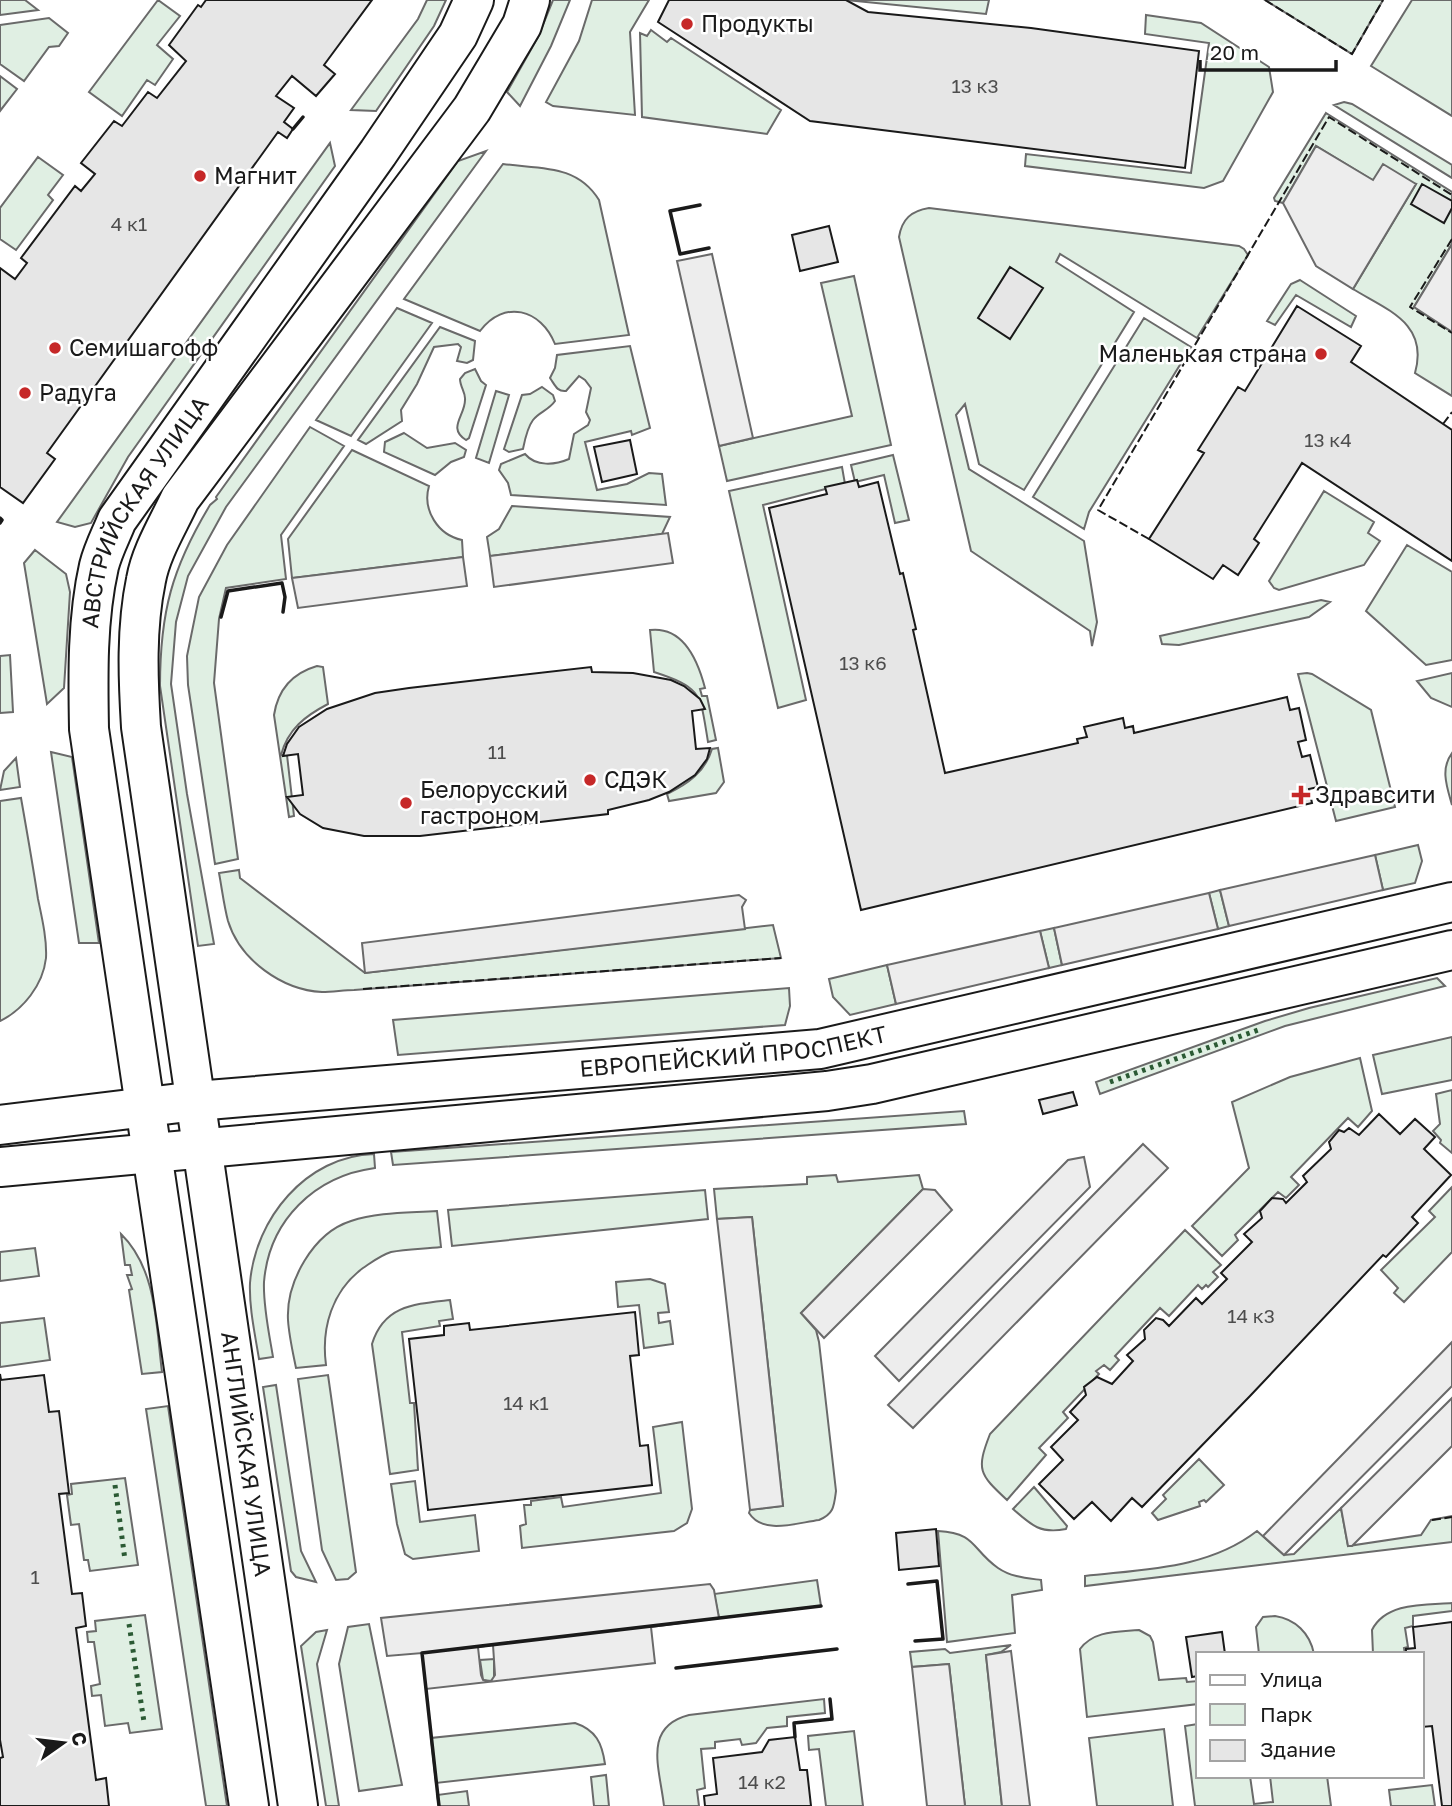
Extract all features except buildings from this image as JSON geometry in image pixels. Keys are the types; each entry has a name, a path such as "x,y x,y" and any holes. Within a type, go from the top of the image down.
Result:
{"street":[{"name":"АВСТРИЙСКАЯ УЛИЦА","path":"146,1107 89,729 88,672 100,565 117,520 378,153 458,35 474,0"},
{"name":"АВСТРИЙСКАЯ УЛИЦА","path":"196,1101 141,727 138,674 146,578 180,499 472,109 522,25 530,0"},
{"name":"ЕВРОПЕЙСКИЙ ПРОСПЕКТ","path":"0,1125 196,1101 820,1049 1452,901"},
{"name":"ЕВРОПЕЙСКИЙ ПРОСПЕКТ","path":"0,1167 827,1091 872,1084 1452,950"},
{"name":"АНГЛИЙСКАЯ УЛИЦА","path":"196,1101 298,1806"},
{"name":"АНГЛИЙСКАЯ УЛИЦА","path":"146,1107 249,1806"}],"green space":[{"path":"0,0 25,0 38,10 0,15"},
{"path":"158,0 180,16 157,45 173,59 155,85 147,80 122,116 89,92"},
{"path":"427,0 446,0 434,26 376,111 351,110 418,19"},
{"path":"553,0 570,0 551,46 520,106 507,92 538,37"},
{"path":"592,0 649,0 630,32 635,115 553,106 546,102 579,41"},
{"path":"846,0 989,0 986,14"},
{"path":"1265,0 1383,0 1352,54"},
{"path":"1412,0 1452,0 1452,116 1371,66"},
{"path":"1146,15 1201,23 1269,67 1273,92 1223,181 1204,188 1025,166 1026,154 1191,173 1209,43 1145,34"},
{"path":"49,18 68,33 59,46 49,47 24,81 0,64 0,25"},
{"path":"651,30 667,42 671,38 781,110 767,134 642,117 640,33 647,36"},
{"path":"0,76 17,89 0,111"},
{"path":"1344,102 1352,104 1452,165 1452,178 1334,105"},
{"path":"1326,113 1452,192 1452,244 1414,307 1452,332 1452,396 1415,373 1418,356 1416,342 1402,320 1353,289 1416,184 1374,181 1316,146 1283,203 1275,201 1274,198"},
{"path":"330,143 335,166 128,457 91,523 75,527 57,522"},
{"path":"486,151 226,507 188,576 176,622 171,684 187,794 214,944 198,946 160,686 162,635 177,570 210,505 217,499 458,161"},
{"path":"38,157 63,175 48,195 53,200 16,250 0,239 0,208"},
{"path":"503,164 544,168 569,174 590,188 599,200 629,335 555,344 541,323 521,312 500,315 480,331 404,299"},
{"path":"929,208 1239,246 1248,255 1197,338 1060,254 1056,262 1134,312 1024,490 979,464 965,404 956,415 969,469 1084,541 1097,622 1092,646 1090,631 971,551 899,237 902,225 908,217"},
{"path":"854,276 891,445 727,481 719,446 852,416 821,283"},
{"path":"1300,280 1356,316 1351,327 1296,295 1275,325 1267,321 1291,284"},
{"path":"397,308 432,323 351,436 316,420"},
{"path":"1144,318 1191,347 1089,512 1084,529 1033,497"},
{"path":"440,327 475,341 473,360 467,363 457,361 461,347 458,344 434,347 417,384 401,410 402,421 366,444 358,440"},
{"path":"630,346 650,428 632,435 631,431 585,442 597,490 627,484 649,473 662,474 666,505 511,495 508,483 499,470 501,464 525,454 546,464 569,459 574,434 588,425 590,420 586,412 591,388 585,380 579,376 563,391 556,388 550,378 557,355"},
{"path":"475,369 486,385 469,438 466,440 457,426 465,400 460,379 465,373"},
{"path":"542,387 553,395 555,401 533,420 523,449 509,452 504,449 522,395"},
{"path":"496,391 509,395 489,463 476,458"},
{"path":"310,427 344,446 281,535 286,579 226,588 219,619 214,683 238,859 215,864 188,685 187,656 199,597 227,545"},
{"path":"404,433 427,448 455,443 466,450 464,457 451,462 435,475 384,452 385,442"},
{"path":"352,450 429,486 427,495 430,512 439,527 462,540 463,557 292,578 288,539"},
{"path":"893,455 909,520 895,523 884,475 855,482 851,465"},
{"path":"842,467 845,484 763,505 806,700 778,708 729,491"},
{"path":"1324,491 1374,522 1368,533 1380,541 1364,565 1279,590 1274,588 1269,581"},
{"path":"512,506 670,517 662,534 490,556 487,537 499,529"},
{"path":"1407,545 1452,572 1452,660 1426,665 1366,611"},
{"path":"35,550 66,574 70,592 64,688 47,704 24,563"},
{"path":"1321,600 1330,602 1309,617 1179,645 1162,644 1160,636"},
{"path":"650,630 662,630 672,634 688,647 705,688 700,689 702,696 707,696 716,740 708,742 700,703 691,689 654,672"},
{"path":"10,655 13,712 0,713 0,656"},
{"path":"317,666 323,667 328,704 298,724 281,755 287,755 294,816 289,817 274,715 279,697 288,683"},
{"path":"1307,673 1371,710 1395,807 1336,821 1298,674"},
{"path":"1452,673 1452,707 1431,698 1417,681"},
{"path":"718,748 724,782 716,793 669,801 667,794 695,776 712,749"},
{"path":"51,752 72,757 99,943 79,943"},
{"path":"1452,753 1452,805 1445,772"},
{"path":"16,758 20,787 0,790 4,771"},
{"path":"21,798 44,928 46,958 41,978 31,996 0,1021 0,801"},
{"path":"1418,845 1422,861 1415,883 1383,890 1375,855"},
{"path":"239,870 240,878 365,973 773,925 781,958 330,992 307,990 292,986 264,970 252,960 234,935 228,921 219,873"},
{"path":"1220,890 1229,926 1218,929 1209,893"},
{"path":"1054,928 1062,965 1049,968 1040,931"},
{"path":"887,965 896,1004 850,1015 833,997 829,979"},
{"path":"1437,978 1445,986 1285,1026 1100,1094 1096,1082 1265,1021"},
{"path":"789,988 790,1006 785,1025 398,1055 393,1020"},
{"path":"1452,1037 1452,1080 1382,1094 1373,1055"},
{"path":"1360,1058 1372,1111 1358,1127 1348,1118 1291,1177 1299,1185 1286,1198 1278,1192 1235,1235 1238,1240 1222,1256 1192,1226 1249,1168 1232,1102 1290,1077"},
{"path":"1452,1090 1452,1153 1440,1143 1441,1140 1433,1131 1440,1124 1436,1094"},
{"path":"964,1111 966,1124 393,1165 391,1152"},
{"path":"374,1154 375,1168 333,1180 315,1191 285,1221 275,1239 264,1282 265,1310 273,1357 259,1359 251,1311 250,1283 262,1236 288,1195 306,1179 349,1157"},
{"path":"836,1175 838,1182 919,1175 923,1189 801,1313 816,1330 819,1342 836,1491 834,1505 824,1518 771,1526 755,1520 749,1513 750,1510 783,1506 752,1217 717,1219 714,1189 807,1184 807,1177"},
{"path":"1452,1187 1452,1252 1404,1302 1394,1293 1398,1288 1381,1270 1435,1217 1429,1211"},
{"path":"705,1190 708,1219 452,1246 448,1210"},
{"path":"437,1211 441,1247 391,1252 352,1277 336,1299 327,1324 326,1365 296,1368 288,1320 289,1305 297,1275 314,1248 337,1227 351,1221 383,1214"},
{"path":"1185,1230 1221,1265 1213,1272 1218,1277 1208,1287 1206,1285 1202,1289 1198,1285 1169,1316 1160,1308 1115,1356 1119,1360 1110,1370 1104,1365 1096,1371 1099,1374 1063,1412 1068,1418 1039,1448 1046,1455 1007,1500 991,1484 983,1471 983,1456 990,1434"},
{"path":"121,1234 133,1248 148,1281 156,1317 162,1372 142,1374 129,1290 132,1289 127,1275 132,1275 130,1265 125,1265"},
{"path":"35,1248 39,1276 0,1281 0,1252"},
{"path":"650,1279 665,1284 669,1312 658,1313 659,1323 670,1321 673,1344 644,1348 639,1305 618,1307 616,1282"},
{"path":"450,1300 453,1319 439,1321 440,1326 402,1332 410,1403 414,1403 418,1470 390,1474 372,1344 384,1321 393,1314 413,1305"},
{"path":"44,1318 50,1360 0,1367 0,1323"},
{"path":"328,1375 356,1572 348,1579 336,1580 322,1550 298,1379"},
{"path":"276,1385 301,1551 316,1582 296,1577 291,1571 263,1387"},
{"path":"168,1406 227,1806 206,1806 146,1409"},
{"path":"682,1422 692,1509 687,1523 674,1531 522,1548 520,1526 526,1524 524,1505 531,1505 531,1501 561,1497 563,1507 661,1493 653,1427"},
{"path":"1199,1459 1224,1485 1206,1502 1199,1502 1200,1506 1158,1520 1152,1513 1166,1499 1163,1495"},
{"path":"125,1478 138,1565 90,1571 88,1560 84,1560 79,1524 71,1525 67,1495 72,1494 71,1484"},
{"path":"415,1481 420,1522 475,1515 479,1551 413,1559 405,1554 391,1484"},
{"path":"1034,1487 1067,1526 1066,1529 1037,1527 1013,1509"},
{"path":"1341,1508 1348,1546 1421,1535 1431,1520 1452,1516 1452,1542 1085,1586 1085,1576 1153,1569 1197,1560 1238,1544 1257,1531 1284,1555 1294,1554"},
{"path":"938,1531 951,1532 967,1539 1003,1571 1019,1577 1041,1580 1042,1590 1012,1595 1015,1633 947,1642"},
{"path":"817,1580 821,1606 719,1618 714,1594"},
{"path":"1452,1603 1452,1611 1413,1616 1413,1626 1405,1628 1408,1647 1404,1648 1405,1652 1373,1652 1372,1630 1378,1621 1396,1610 1419,1605"},
{"path":"145,1615 162,1729 130,1733 128,1723 105,1726 101,1695 92,1696 91,1686 100,1684 94,1642 88,1642 87,1632 96,1631 95,1621"},
{"path":"1275,1616 1295,1624 1309,1640 1314,1652 1259,1652 1256,1627 1263,1617"},
{"path":"369,1624 402,1785 359,1791 339,1664 348,1627"},
{"path":"327,1630 317,1664 339,1806 326,1806 301,1646 316,1632"},
{"path":"1139,1630 1150,1636 1159,1680 1186,1678 1187,1682 1196,1681 1196,1704 1087,1717 1080,1649 1092,1638"},
{"path":"1011,1645 1001,1652 986,1655 1002,1806 965,1806 949,1664 912,1667 910,1652 945,1649 950,1653"},
{"path":"494,1659 494,1678 491,1681 483,1680 480,1660"},
{"path":"824,1699 825,1713 787,1717 787,1726 767,1728 756,1743 742,1745 740,1739 715,1742 715,1748 701,1749 705,1788 697,1790 699,1806 664,1806 657,1751 659,1739 674,1721 689,1715"},
{"path":"575,1723 588,1729 597,1738 605,1764 436,1783 431,1738"},
{"path":"1196,1724 1196,1778 1250,1778 1254,1804 1273,1802 1270,1778 1327,1778 1331,1806 1195,1806 1185,1726"},
{"path":"1164,1729 1173,1806 1097,1806 1089,1738"},
{"path":"854,1731 863,1806 826,1806 819,1749 809,1750 808,1736"},
{"path":"606,1775 609,1806 594,1806 591,1777"},
{"path":"1432,1785 1435,1806 1391,1806 1389,1790"},
{"path":"467,1791 469,1806 439,1806 437,1795"}],"shaded area":[{"path":"1316,146 1373,180 1383,164 1416,184 1353,289 1316,266 1283,203"},
{"path":"1452,244 1452,332 1414,307"},
{"path":"712,254 753,438 719,446 677,261"},
{"path":"668,533 673,563 494,587 490,556"},
{"path":"463,557 467,586 298,608 292,578"},
{"path":"1375,855 1383,890 1229,926 1220,890"},
{"path":"1209,893 1218,929 1062,965 1054,928"},
{"path":"739,895 746,900 742,907 745,929 365,973 362,943"},
{"path":"1040,931 1049,968 896,1004 887,965"},
{"path":"1143,1144 1168,1168 913,1428 888,1405"},
{"path":"1084,1157 1090,1187 899,1381 875,1356 1068,1160"},
{"path":"923,1189 935,1190 952,1210 824,1338 801,1313"},
{"path":"752,1217 783,1506 750,1510 717,1219"},
{"path":"1452,1342 1452,1386 1284,1555 1263,1536"},
{"path":"1452,1398 1452,1446 1352,1546 1348,1546 1341,1508"},
{"path":"710,1584 714,1590 719,1618 651,1627 655,1663 426,1689 422,1653 387,1656 381,1618","holes":["493,1645 495,1675 491,1681 483,1680 478,1647"]},
{"path":"1011,1651 1030,1806 1002,1806 986,1655"},
{"path":"949,1664 965,1806 927,1806 912,1667"}],"hedge":[{"path":"1110,1082 1261,1029"},
{"path":"115,1485 125,1560"},
{"path":"129,1624 144,1722"}],"fence":[{"path":"1265,0 1352,54 1383,0"},
{"path":"1149,539 1098,510 1329,117 1452,195"},
{"path":"1452,239 1410,307 1452,333"},
{"path":"1443,424 1452,412"},
{"path":"363,989 781,958"},
{"path":"1432,1520 1452,1517"}],"wall":[{"path":"293,129 303,117"},
{"path":"700,205 670,211 680,254 709,248"},
{"path":"0,518 0,523"},
{"path":"221,617 228,591 282,583 285,597 283,612"},
{"path":"908,1584 937,1581 943,1639 915,1641"},
{"path":"439,1806 422,1653 821,1606"},
{"path":"676,1668 837,1649"},
{"path":"795,1737 794,1723 832,1719 830,1699"}],"place":[{"name":"Продукты","path":"687,24"},
{"name":"Магнит","path":"200,176"},
{"name":"Семишагофф","path":"55,348"},
{"name":"Маленькая страна","path":"1321,354"},
{"name":"Радуга","path":"25,393"},
{"name":"СДЭК","path":"590,780"},
{"name":"Здравсити","path":"1301,795"},
{"name":"Белорусский гастроном","path":"406,803"}]}
